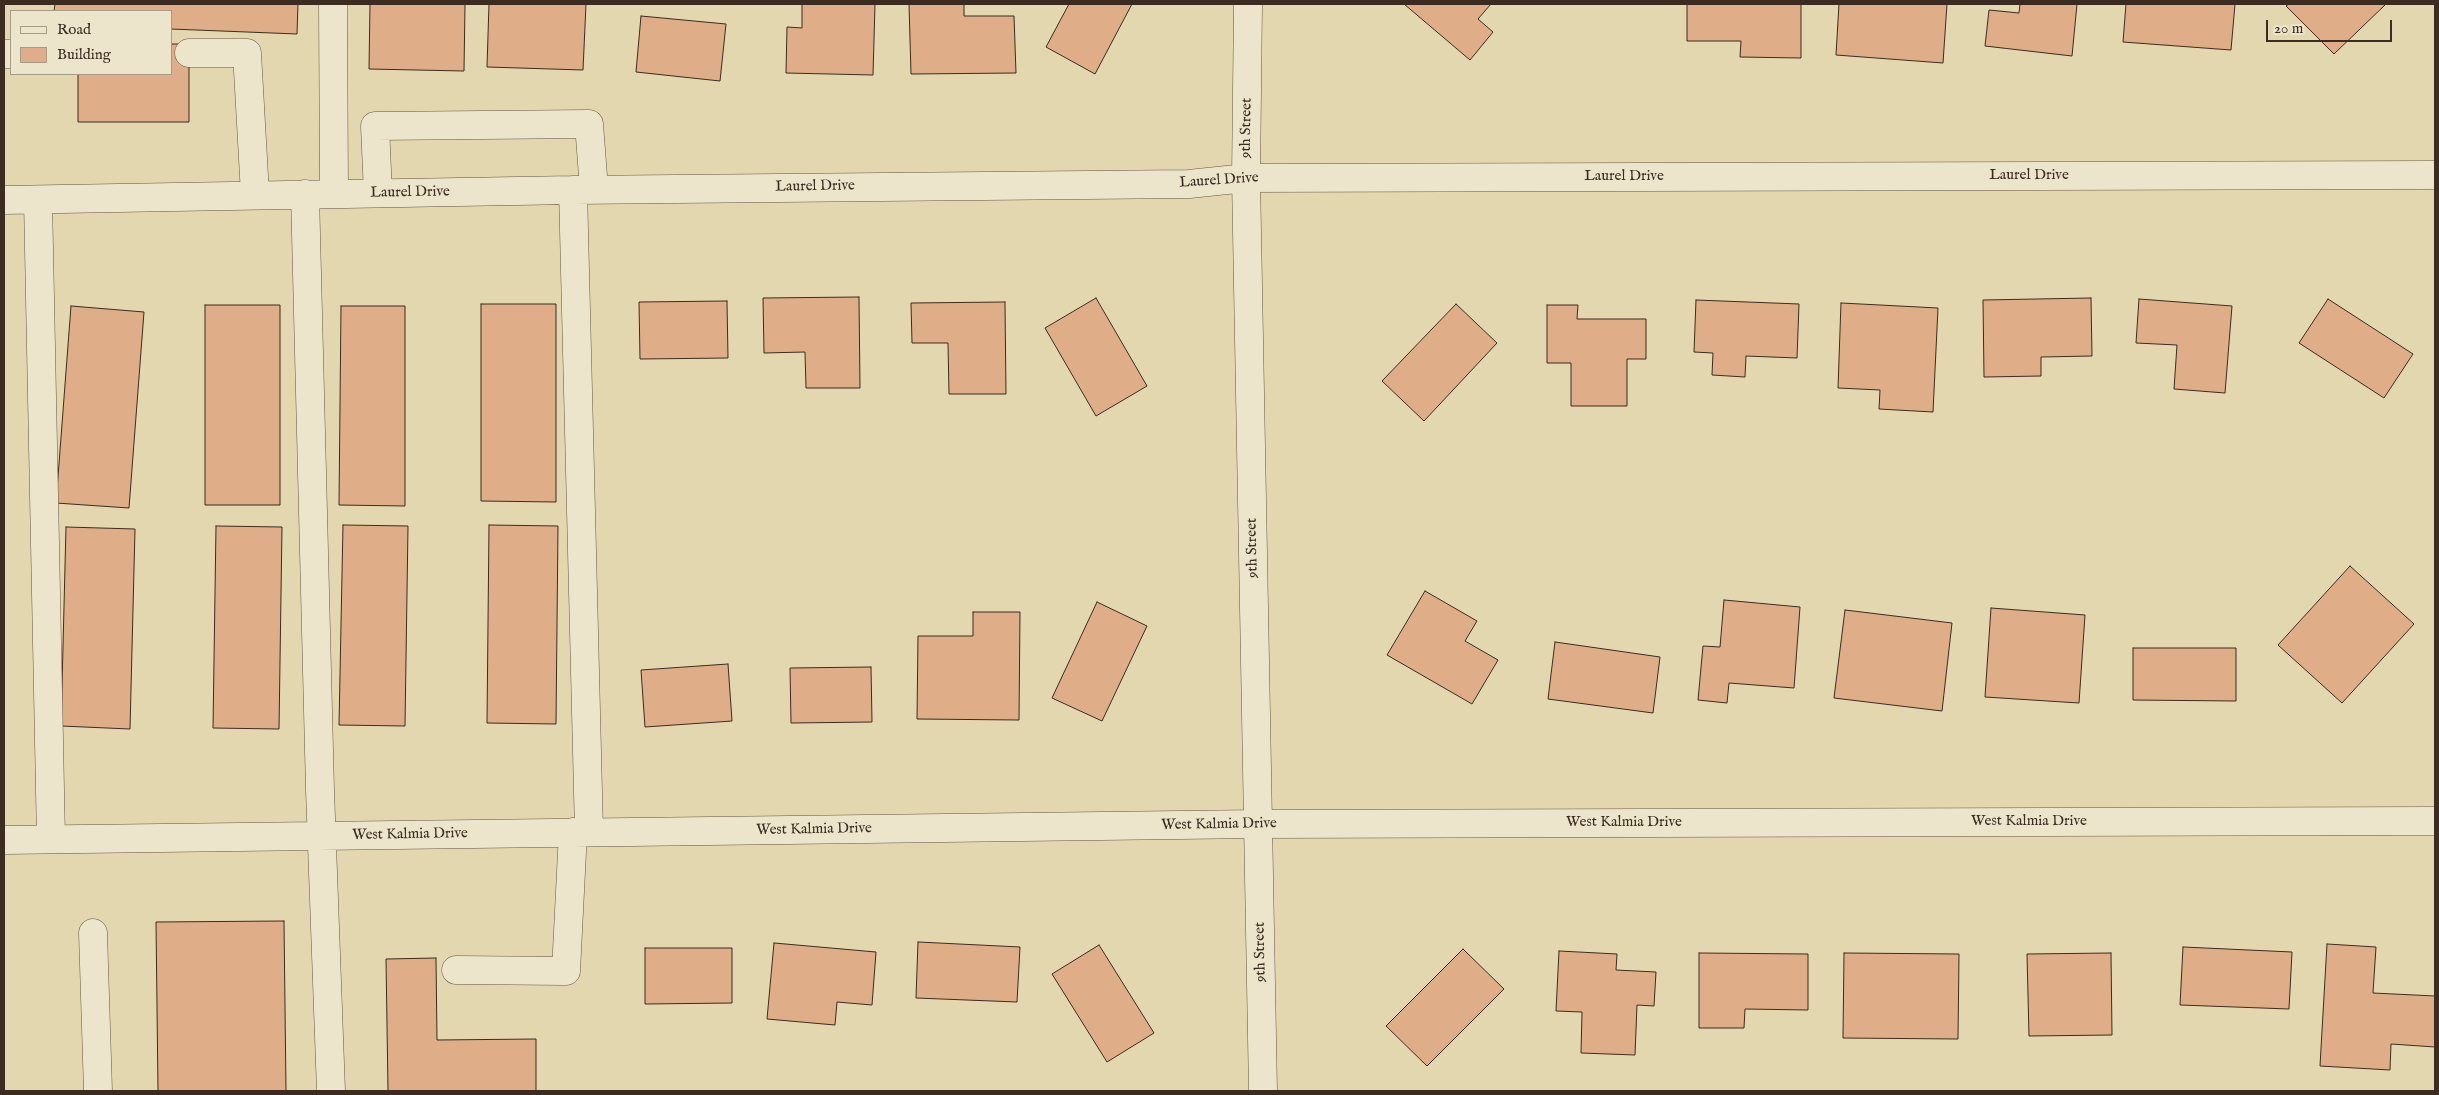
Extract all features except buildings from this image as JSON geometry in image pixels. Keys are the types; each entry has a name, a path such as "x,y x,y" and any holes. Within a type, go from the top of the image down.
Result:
{"street":[{"path":"333,4 334,194"},
{"name":"9th Street","path":"1248,4 1246,178 1263,1091"},
{"path":"189,53 247,53 254,194"},
{"path":"378,193 375,126 589,124 584,189 581,832 566,971 456,970"},
{"name":"Laurel Drive","path":"4,200 584,189 1189,184 1246,178 2435,175"},
{"path":"305,194 321,836 331,1091"},
{"path":"38,200 51,839"},
{"name":"West Kalmia Drive","path":"4,840 1258,824 2435,821"},
{"path":"93,933 98,1091"}]}
